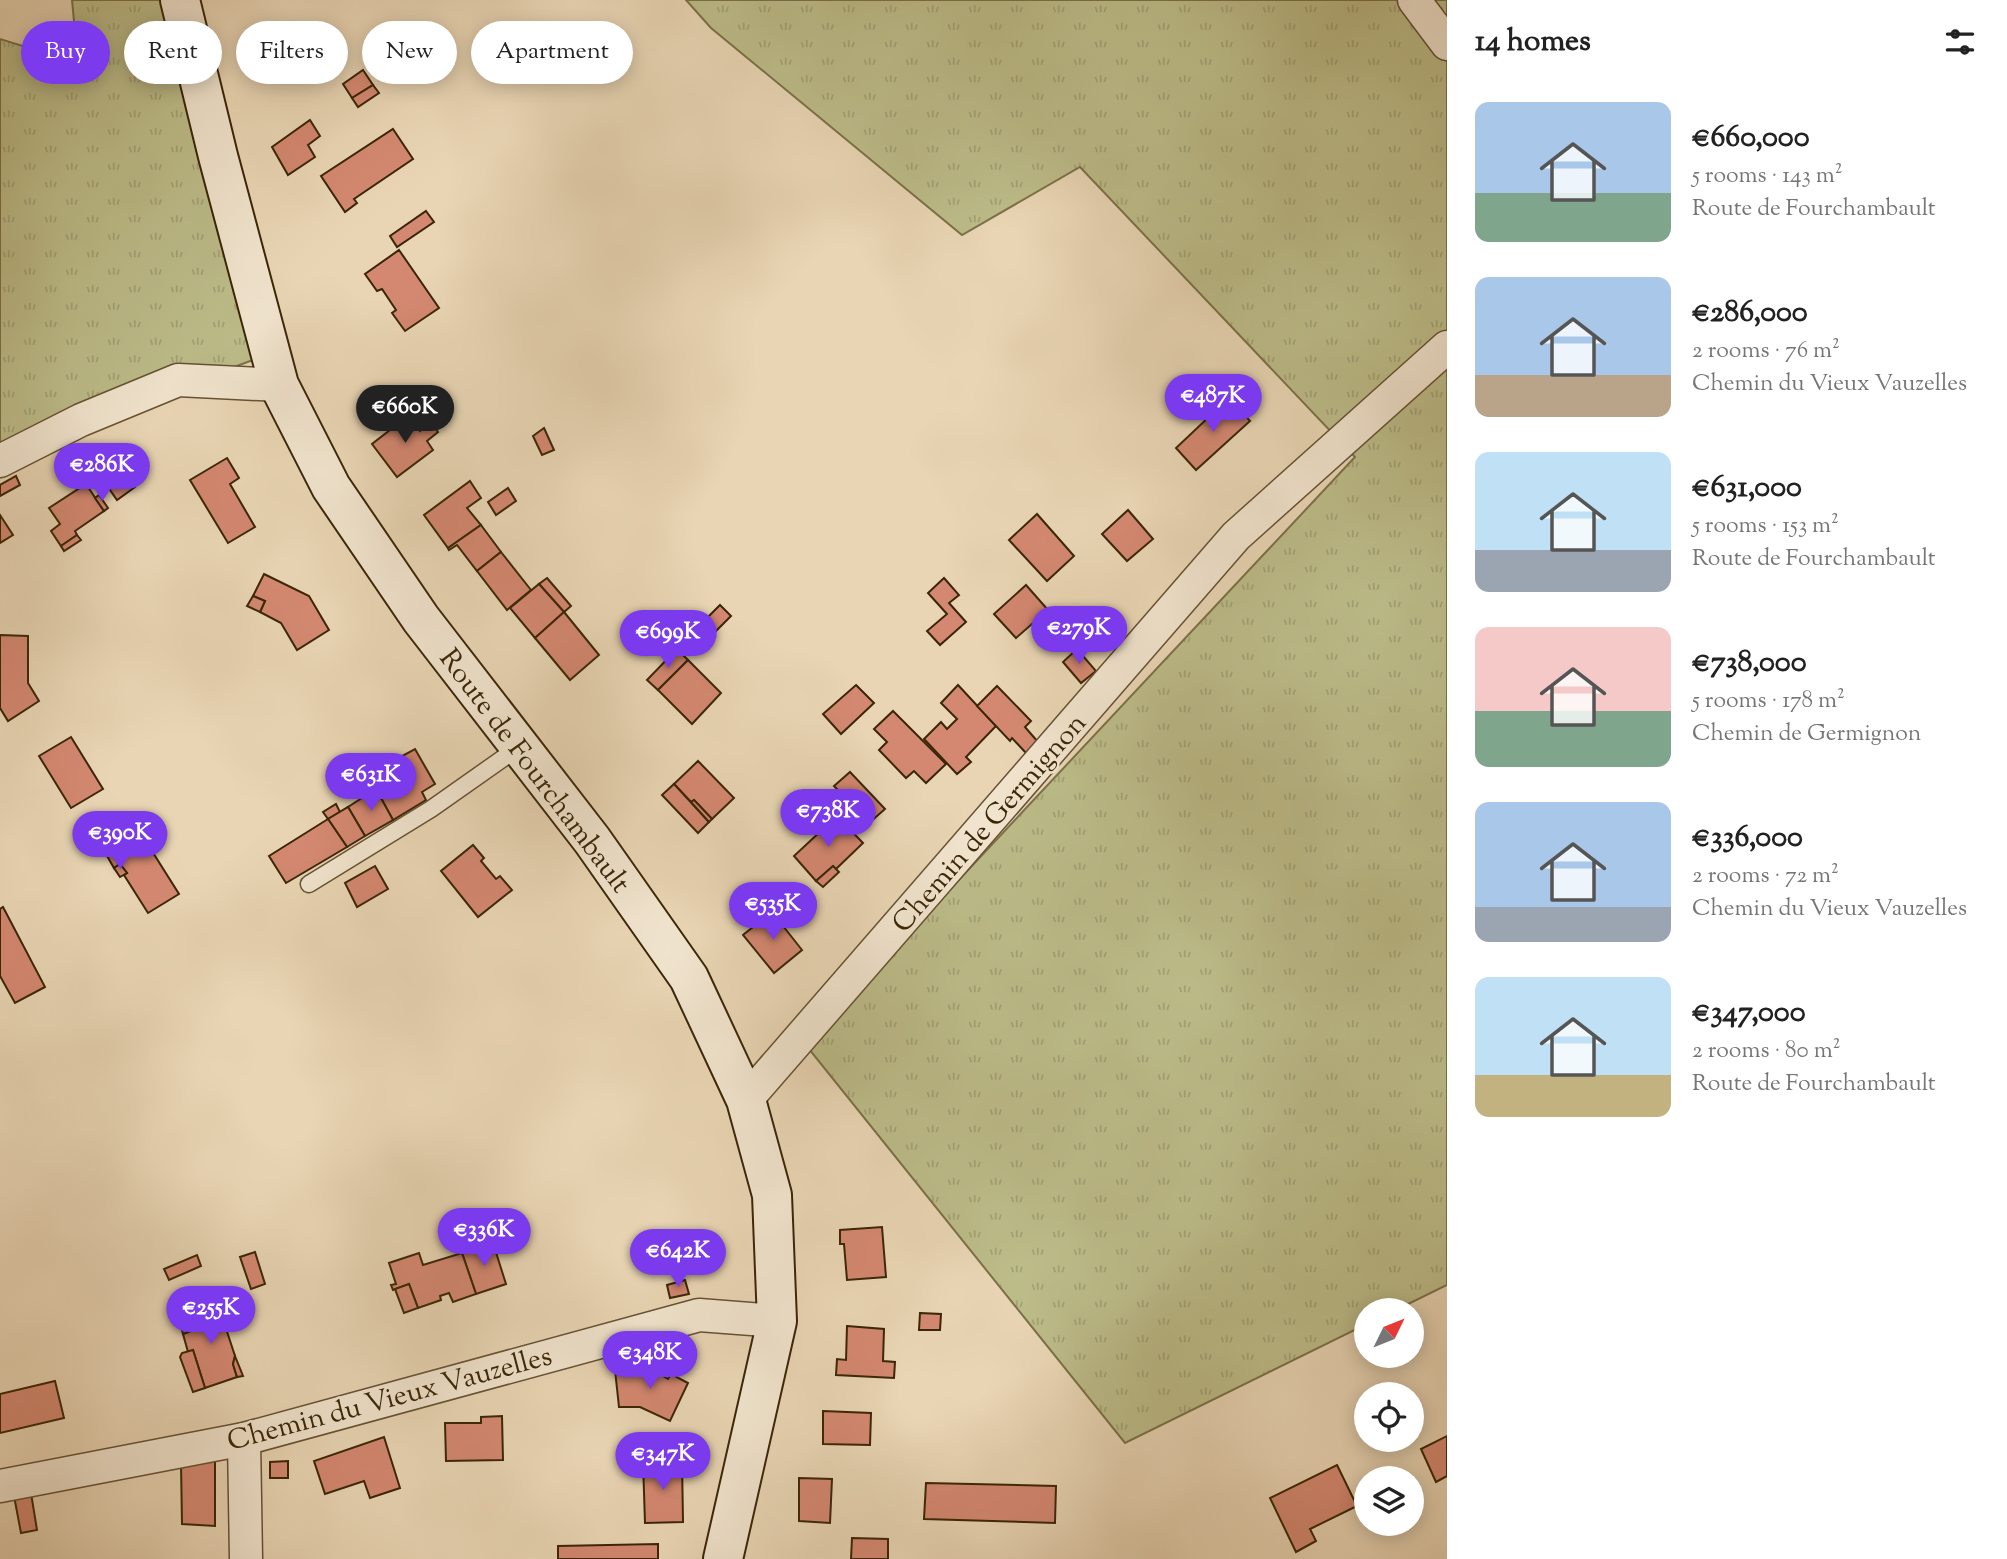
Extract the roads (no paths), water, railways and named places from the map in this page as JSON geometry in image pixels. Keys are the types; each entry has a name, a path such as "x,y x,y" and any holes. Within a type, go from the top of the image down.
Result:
{"main road":[{"name":"Route de Fourchambault","path":"180,0 279,386 331,487 421,619 592,840 690,978 746,1100 772,1195 777,1321 723,1559"}],"street":[{"path":"1414,0 1447,44"},
{"name":"Chemin de Germignon","path":"746,1100 1236,536 1447,346"},
{"path":"0,461 81,420 178,380 279,386"},
{"name":"Chemin du Vieux Vauzelles","path":"0,1486 244,1439 699,1315 777,1321"},
{"path":"244,1439 246,1559"}],"lane":[{"path":"309,884 431,809 519,747"}]}
